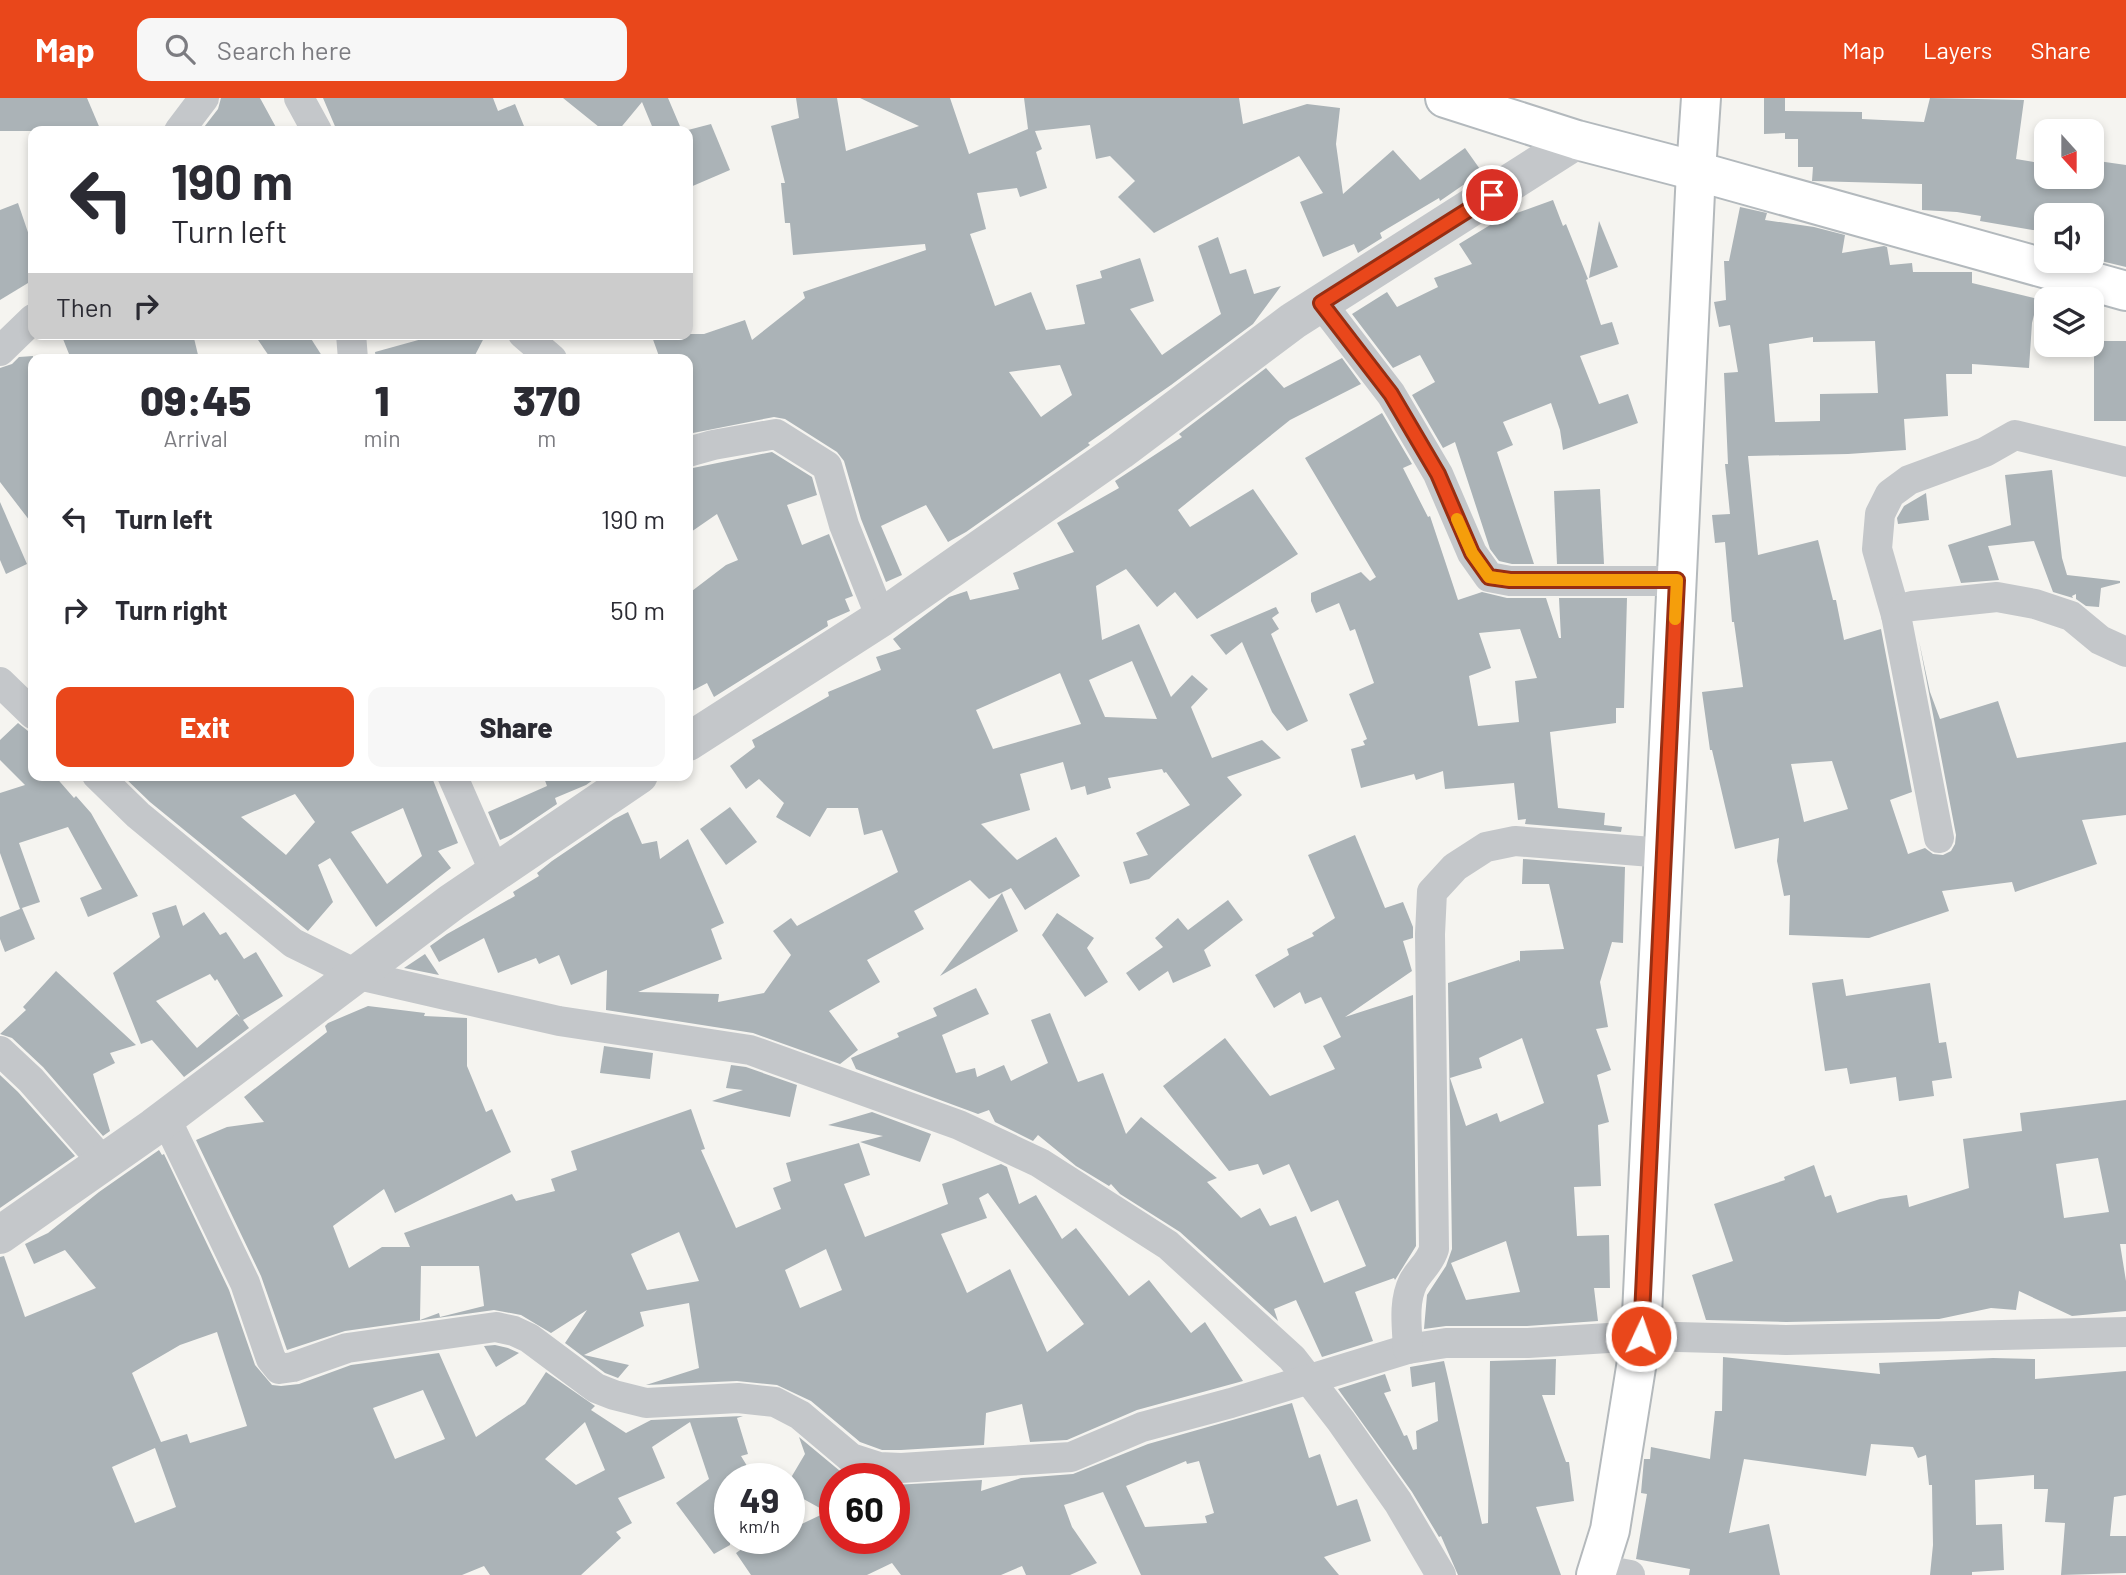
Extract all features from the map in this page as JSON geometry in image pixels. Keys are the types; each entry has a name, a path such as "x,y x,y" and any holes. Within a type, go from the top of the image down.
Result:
{"main road":[{"path":"1445,98 1577,140 2126,291"},
{"path":"1608,1573 1610,1530 1641,1336 1701,98"}],"street":[{"path":"183,126 204,98"},
{"path":"299,98 314,126"},
{"path":"693,739 881,618 1120,451 1293,321 1577,140"},
{"path":"1321,303 1391,394 1438,474 1472,553 1489,577 1510,580 1677,580"},
{"path":"0,351 28,323"},
{"path":"530,340 546,354"},
{"path":"693,451 776,434 827,466 844,524 881,618"},
{"path":"1939,838 1896,615 1877,549 1880,514 1889,495 1909,480 1985,452 2015,435 2126,462"},
{"path":"1896,615 1904,608 1912,606 1997,597 2035,604 2071,616 2100,640 2126,652"},
{"path":"0,682 28,709"},
{"path":"103,781 138,815 293,943 358,975 559,1021 750,1050 959,1125 1040,1163 1168,1245 1292,1358 1398,1502 1441,1575"},
{"path":"455,781 495,873"},
{"path":"0,1236 166,1118 453,902 630,781"},
{"path":"1408,1349 1408,1297 1413,1283 1430,1263 1434,1250 1430,934 1432,892 1455,867 1486,847 1515,841 1664,853"},
{"path":"0,1051 31,1080 104,1163"},
{"path":"166,1118 245,1283 271,1359 279,1369 293,1367 347,1348 496,1327 529,1338 596,1388 646,1404 738,1398 775,1402 800,1415 851,1458 879,1467 901,1468 1071,1457 1142,1427 1408,1349 1446,1343 1528,1343 1641,1336 1786,1340 2126,1332"}],"building":[{"path":"0,98 87,98 99,126 28,126 28,131 0,131"},
{"path":"221,98 260,98 275,126 205,126 218,109"},
{"path":"323,98 493,98 498,111 515,104 524,126 335,126"},
{"path":"563,98 668,98 680,126 652,126 642,102 622,126 598,126"},
{"path":"796,98 837,98 846,151 919,126 860,98 950,98 969,154 1028,129 1024,98 1239,98 1243,124 1307,104 1340,108 1336,144 1343,194 1393,150 1420,180 1465,148 1482,172 1440,201 1439,198 1380,233 1382,238 1358,253 1354,244 1323,257 1300,202 1323,193 1299,156 1154,233 1118,197 1135,181 1110,156 1096,159 1090,125 1035,131 1042,149 1036,152 1047,188 1020,197 1017,188 977,193 986,229 970,234 995,306 1031,292 1046,330 1085,324 1076,285 1102,278 1100,271 1140,258 1154,301 1130,309 1162,355 1221,314 1198,246 1218,237 1230,274 1246,269 1254,294 1281,286 1253,324 1088,443 1090,445 966,532 948,542 926,505 881,526 902,575 886,582 861,519 844,461 837,452 785,419 774,417 693,433 693,354 658,354 653,340 693,340 693,334 704,334 745,320 752,340 805,298 803,292 926,250 925,244 793,255 790,223 785,223 781,183 785,183 771,126 799,118","holes":["1060,365 1072,395 1041,417 1009,372"]},
{"path":"1764,98 1785,98 1785,111 1862,112 1862,119 1924,122 1930,98 2024,100 2016,159 2034,162 2034,189 2104,189 2104,162 2126,165 2126,267 2104,262 2104,203 2034,203 2034,230 1980,221 1981,216 1922,210 1922,184 1812,181 1813,167 1798,167 1798,139 1785,139 1785,133 1764,134"},
{"path":"711,124 730,170 693,186 693,129"},
{"path":"1553,200 1563,226 1566,224 1588,279 1586,280 1601,325 1612,322 1619,344 1580,356 1599,404 1628,394 1638,423 1563,450 1551,403 1503,422 1513,445 1497,452 1534,564 1512,564 1499,561 1490,549 1455,442 1443,448 1412,395 1435,382 1420,355 1393,368 1352,314 1387,292 1397,307 1438,287 1434,278 1472,264 1459,244 1500,219"},
{"path":"18,203 28,232 28,283 0,300 0,210"},
{"path":"1740,207 1767,213 1765,220 1814,227 1845,235 1842,253 1884,246 1887,247 1890,265 1912,263 1913,272 1972,272 1972,283 2034,298 2029,368 1972,364 1972,374 1946,374 1948,416 1904,419 1906,450 1748,456 1758,555 1818,540 1833,600 1836,600 1844,640 1881,629 1912,792 1890,800 1908,854 1925,848 1933,854 1943,855 1951,851 1956,835 1919,641 1930,692 1940,719 1998,701 2017,758 2126,742 2126,815 2082,820 2097,864 2015,892 2012,882 1942,891 1949,911 1869,938 1789,935 1790,895 1784,896 1777,861 1779,838 1735,849 1710,750 1702,692 1743,687 1732,622 1725,542 1715,543 1712,515 1730,514 1725,464 1728,464 1724,373 1738,372 1730,325 1719,327 1714,302 1726,300 1724,261 1729,261","holes":["1813,337 1813,342 1875,341 1878,393 1820,394 1820,421 1775,422 1769,344","1832,761 1848,809 1804,822 1791,764"]},
{"path":"1599,221 1618,267 1589,278"},
{"path":"63,340 194,340 198,354 69,354"},
{"path":"258,340 312,340 321,354 268,354"},
{"path":"418,340 483,340 476,354 375,352"},
{"path":"2104,341 2126,341 2126,421 2094,421 2094,357 2104,357"},
{"path":"28,356 28,518 0,482 0,368 12,364 19,357"},
{"path":"1342,358 1361,384 1290,420 1178,510 1190,527 1253,489 1298,554 1197,619 1175,592 1157,607 1126,569 1096,586 1102,640 1139,624 1171,697 1192,675 1208,689 1191,707 1212,758 1262,740 1281,758 1227,777 1242,795 1149,879 1130,884 1123,862 1148,855 1136,833 1190,805 1166,772 1162,769 1108,778 1111,788 1087,795 1085,786 1071,790 1063,762 1020,774 1030,810 981,824 1017,860 1056,837 1080,876 1025,910 1011,888 989,899 970,880 914,911 924,929 867,960 880,982 829,1011 858,1050 840,1064 753,1033 606,1010 607,970 571,985 559,955 539,964 536,958 498,973 484,938 439,962 430,946 515,896 513,892 539,876 537,873 552,861 628,812 642,844 657,841 660,859 688,839 724,923 711,929 722,959 638,992 719,994 718,1002 764,993 791,955 773,931 791,918 797,926 898,872 882,830 864,835 858,808 827,808 810,837 776,817 784,803 759,779 746,789 730,766 755,747 752,740 829,696 828,692 881,670 876,657 901,649 893,639 949,597 967,591 970,600 1019,589 1013,573 1074,552 1057,523 1119,488 1115,481 1182,437 1179,434 1266,368 1284,388","holes":["1132,661 1157,719 1105,717 1089,680","1060,673 1081,724 993,749 976,710"]},
{"path":"1382,413 1412,464 1403,468 1428,517 1430,516 1458,600 1482,592 1507,598 1546,598 1561,638 1559,598 1627,598 1624,708 1616,708 1616,723 1550,732 1558,808 1605,813 1604,825 1622,827 1621,832 1525,824 1526,819 1518,820 1514,783 1445,789 1443,771 1416,780 1414,774 1361,788 1351,749 1365,745 1363,741 1367,739 1349,694 1374,683 1355,629 1350,631 1339,603 1316,613 1311,593 1361,572 1370,581 1376,577 1305,458","holes":["1520,629 1537,678 1515,681 1519,722 1478,726 1469,676 1491,668 1479,633"]},
{"path":"772,452 812,477 817,495 787,505 802,545 829,534 853,596 845,599 850,611 827,621 828,626 714,697 707,683 693,690 693,590 726,565 738,560 717,514 693,531 693,468"},
{"path":"2052,470 2062,558 2067,575 2120,583 2101,588 2099,607 2086,606 2076,599 2076,594 2073,598 2053,592 2034,541 1988,546 1999,580 1961,583 1948,545 2011,525 2005,475"},
{"path":"1600,489 1604,564 1557,564 1554,491"},
{"path":"1926,493 1929,520 1898,524 1897,518 1904,506"},
{"path":"0,502 27,564 6,574 0,560"},
{"path":"1276,607 1279,613 1272,618 1279,629 1271,634 1308,721 1287,731 1272,712 1242,642 1226,655 1210,635"},
{"path":"18,723 28,731 28,781 59,781 74,798 76,796 91,813 138,896 88,917 80,898 102,889 68,827 19,843 40,902 22,908 35,939 5,952 0,939 0,917 20,909 0,853 0,793 25,785 0,760 0,740"},
{"path":"128,781 433,781 458,843 438,851 451,868 376,927 330,858 318,865 333,902 308,931 150,802","holes":["295,794 315,822 286,855 241,817","403,808 422,856 387,884 351,832"]},
{"path":"545,781 592,781 555,798 557,804 500,840 488,812 547,786"},
{"path":"730,807 757,842 726,865 700,829"},
{"path":"1355,835 1385,908 1403,902 1413,927 1413,938 1403,941 1412,971 1345,1017 1413,995 1416,1246 1395,1280 1394,1278 1355,1292 1373,1341 1322,1357 1296,1300 1274,1309 1278,1321 1180,1232 1120,1194 1111,1184 1109,1186 1076,1166 1038,1135 1033,1141 995,1122 989,1110 978,1114 856,1069 851,1058 899,1037 897,1033 937,1016 933,1008 976,988 989,1014 942,1035 956,1073 975,1068 977,1077 1004,1065 1011,1081 1048,1063 1031,1020 1050,1013 1078,1082 1103,1073 1126,1134 1141,1117 1217,1178 1207,1182 1241,1218 1260,1208 1270,1226 1296,1216 1324,1283 1366,1266 1338,1200 1311,1212 1289,1164 1263,1175 1258,1164 1229,1171 1163,1086 1225,1038 1270,1096 1335,1069 1323,1046 1341,1037 1321,997 1305,1004 1300,992 1274,1008 1255,975 1289,955 1287,949 1314,936 1312,933 1335,918 1308,855"},
{"path":"1523,859 1625,867 1623,943 1612,942 1600,982 1608,1027 1596,1029 1611,1070 1597,1075 1609,1122 1598,1125 1601,1186 1574,1187 1577,1236 1609,1235 1610,1288 1594,1288 1598,1321 1424,1329 1427,1295 1446,1266 1452,1249 1448,983 1519,960 1520,962 1520,951 1564,949 1549,884 1522,884","holes":["1522,1038 1544,1103 1500,1122 1497,1113 1466,1126 1450,1078 1482,1068 1479,1058","1506,1241 1520,1292 1466,1300 1451,1263"]},
{"path":"1002,893 1018,931 940,976"},
{"path":"1228,900 1243,920 1204,950 1211,966 1173,983 1168,971 1139,991 1126,973 1163,947 1155,938 1178,918 1188,930"},
{"path":"176,905 183,926 204,912 220,935 226,932 244,959 256,952 283,996 243,1020 249,1028 184,1077 152,1040 141,1044 113,973 160,937 152,913","holes":["210,974 215,981 217,979 240,1017 237,1014 197,1048 156,1001"]},
{"path":"1057,913 1094,938 1087,948 1108,982 1085,997 1042,935"},
{"path":"425,954 439,975 404,968"},
{"path":"56,971 136,1045 110,1053 115,1063 93,1074 110,1131 103,1136 43,1067 12,1038 0,1034 26,1010 23,1007"},
{"path":"1843,979 1846,996 1930,983 1939,1043 1946,1042 1952,1078 1932,1081 1934,1096 1899,1101 1896,1077 1850,1084 1847,1068 1825,1071 1812,983"},
{"path":"368,1006 425,1013 424,1016 467,1018 467,1066 486,1112 492,1109 511,1152 395,1213 384,1189 333,1226 349,1268 382,1247 410,1247 404,1233 512,1194 516,1201 555,1191 551,1179 577,1170 571,1151 691,1109 705,1149 701,1150 736,1228 781,1209 773,1188 791,1181 786,1163 859,1143 870,1175 844,1184 865,1237 948,1204 942,1184 1001,1164 1007,1167 1019,1204 1036,1195 1062,1239 1076,1228 1129,1296 1149,1280 1191,1333 1205,1322 1243,1381 1137,1410 1067,1440 1030,1442 1022,1404 986,1413 984,1445 882,1450 860,1442 811,1401 777,1385 737,1381 646,1385 699,1368 689,1303 640,1312 644,1326 584,1355 629,1365 618,1378 605,1373 565,1343 587,1310 551,1333 521,1315 494,1310 345,1331 287,1350 261,1276 196,1140 227,1127 264,1122 244,1097 327,1032 325,1026","holes":["988,1193 1084,1324 1047,1352 1010,1269 967,1293 941,1234 987,1218 979,1198","679,1232 699,1281 647,1290 631,1254","826,1249 842,1290 800,1308 785,1270","421,1266 479,1266 484,1306 440,1317 439,1313 420,1320"]},
{"path":"604,1046 653,1053 650,1079 600,1073"},
{"path":"731,1065 746,1067 797,1085 790,1117 712,1101 743,1090 726,1088"},
{"path":"0,1075 75,1156 0,1208"},
{"path":"2126,1100 2126,1244 2120,1244 2126,1281 2126,1311 2072,1316 2019,1291 2016,1310 1991,1308 1939,1319 1786,1322 1706,1320 1692,1275 1733,1261 1714,1204 1785,1180 1784,1177 1814,1165 1825,1197 1831,1195 1837,1213 1880,1199 1907,1195 1909,1207 1969,1188 1963,1139 2022,1131 2020,1113","holes":["2098,1158 2109,1212 2064,1218 2056,1164"]},
{"path":"872,1112 931,1134 920,1162 860,1142 883,1136 828,1125"},
{"path":"159,1150 164,1154 229,1290 255,1365 272,1385 299,1384 351,1365 439,1353 476,1437 525,1404 546,1372 595,1406 591,1410 626,1433 651,1420 743,1416 737,1418 748,1454 741,1456 745,1463 714,1463 714,1554 676,1503 709,1479 690,1422 652,1447 665,1478 618,1498 632,1523 616,1532 621,1538 581,1575 490,1575 484,1566 462,1575 0,1575 0,1257 4,1256 25,1317 96,1288 65,1250 34,1264 25,1244 48,1233 99,1192","holes":["217,1332 247,1426 190,1443 187,1434 161,1442 132,1373 180,1345","423,1390 445,1439 395,1459 373,1408","585,1422 605,1470 576,1485 545,1459","155,1448 176,1507 135,1523 112,1467"]},
{"path":"495,1345 519,1353 496,1367 484,1346"},
{"path":"1723,1357 1880,1374 1879,1363 1993,1358 2035,1359 2035,1379 2126,1371 2126,1495 2114,1497 2110,1536 2126,1536 2126,1573 2061,1575 2065,1523 2045,1522 2048,1489 2034,1489 2034,1475 1975,1480 1976,1525 2002,1524 2004,1570 1972,1572 1972,1575 1930,1575 1933,1545 1932,1485 1929,1485 1926,1455 1918,1458 1913,1447 1871,1444 1866,1476 1744,1459 1729,1533 1769,1524 1780,1575 1689,1575 1690,1569 1636,1559 1647,1494 1641,1493 1644,1459 1650,1459 1651,1447 1710,1459 1715,1411 1722,1411"},
{"path":"1556,1359 1555,1395 1542,1395 1566,1462 1569,1462 1574,1501 1536,1507 1561,1575 1458,1575 1441,1536 1439,1537 1412,1492 1338,1389 1385,1374 1391,1391 1384,1393 1404,1436 1407,1435 1413,1450 1417,1449 1416,1431 1438,1421 1435,1382 1412,1387 1410,1367 1444,1361 1482,1524 1488,1523 1490,1361"},
{"path":"1292,1403 1309,1458 1320,1454 1337,1506 1357,1499 1371,1541 1324,1557 1339,1575 1141,1575 1103,1492 1064,1505 1072,1527 1097,1563 1070,1575 1026,1575 1022,1566 1001,1575 901,1575 892,1563 867,1575 751,1575 737,1554 805,1554 805,1522 819,1516 819,1554 910,1554 910,1484 982,1480 981,1491 1021,1478 1073,1474 1148,1444","holes":["1186,1461 1187,1464 1199,1461 1214,1513 1205,1516 1207,1523 1145,1527 1126,1486"]},
{"path":"799,1437 830,1463 819,1463 819,1508 805,1500 805,1463 800,1463 805,1454"}],"slow traffic":[{"path":"1457,519 1480,568 1489,577 1510,580 1677,580 1675,619"}],"route":[{"path":"1492,195 1321,303 1391,394 1438,474 1480,568 1489,577 1510,580 1677,580 1641,1336"}]}
